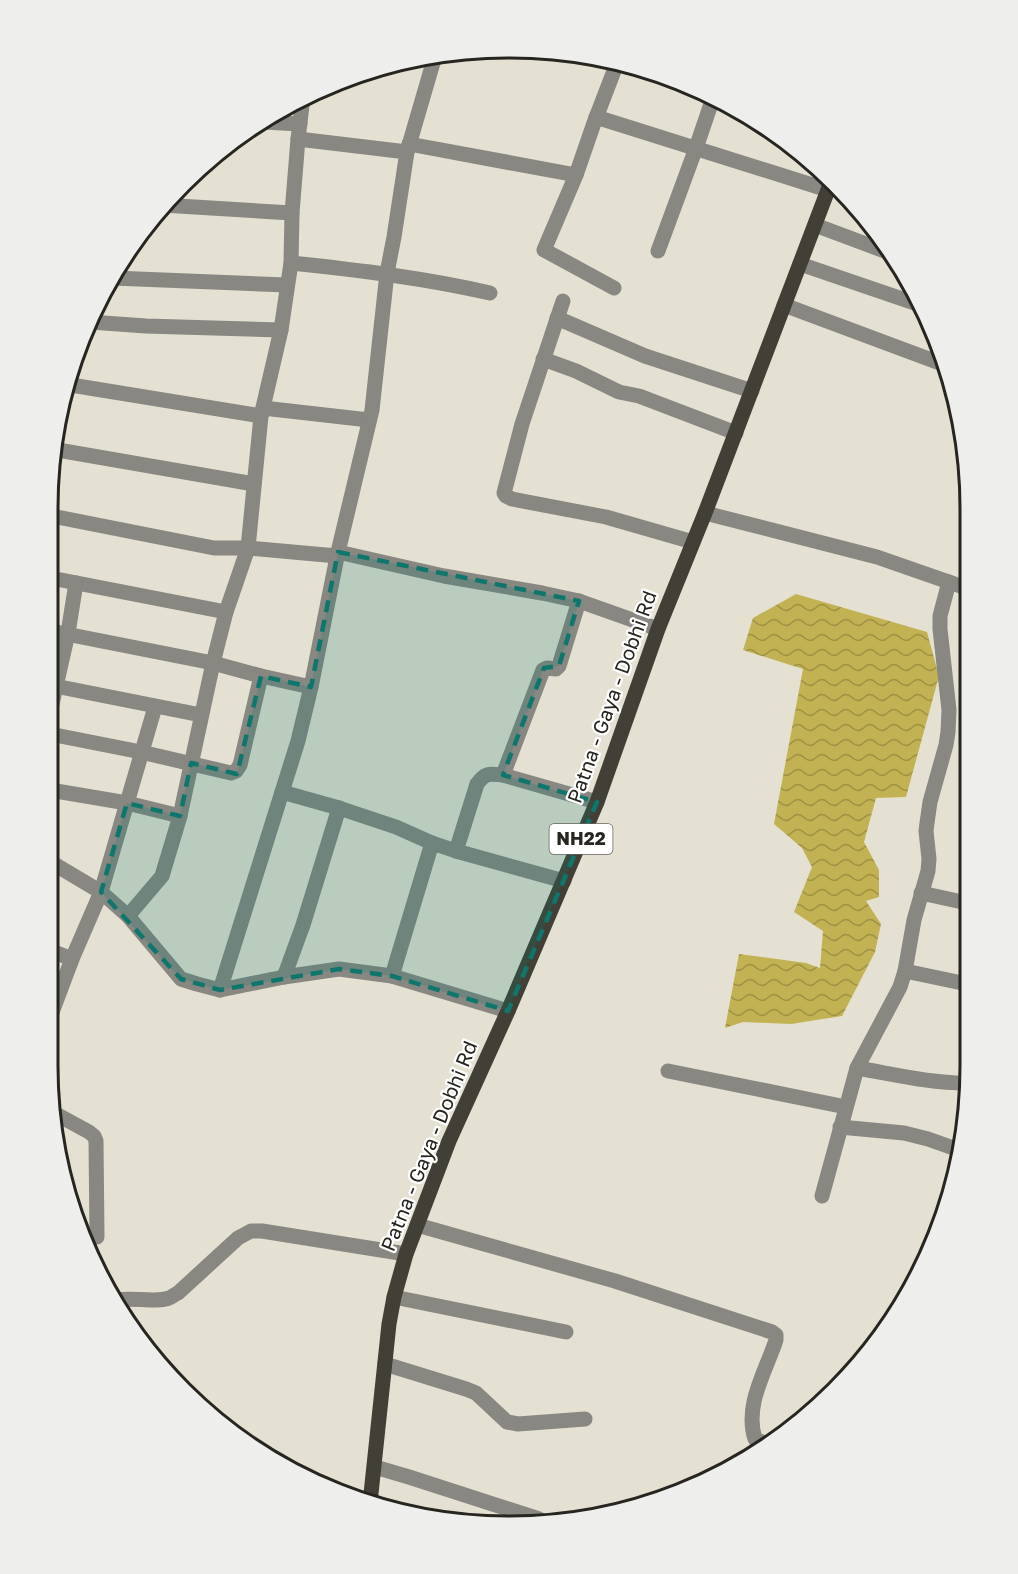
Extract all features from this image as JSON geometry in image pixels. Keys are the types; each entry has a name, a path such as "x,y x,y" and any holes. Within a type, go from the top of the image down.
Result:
{"main road":[{"name":"Patna - Gaya - Dobhi Rd","path":"371,1494 394,1298 406,1254 449,1141 508,1011 597,802 658,629 705,513 828,190"}],"street":[{"path":"220,990 298,741 311,687 337,554 372,410 387,273 408,148 432,65"},
{"path":"614,71 576,175 544,250 614,288"},
{"path":"658,251 710,106"},
{"path":"128,916 162,876 180,816 226,612 248,548 262,412 281,330 291,263 292,213 302,110"},
{"path":"596,117 821,183"},
{"path":"274,125 299,132 576,175"},
{"path":"176,206 292,213"},
{"path":"815,225 875,248"},
{"path":"291,263 387,273 490,292"},
{"path":"800,264 908,301"},
{"path":"122,278 287,285"},
{"path":"563,301 522,424 504,493 512,499 606,517 693,542"},
{"path":"784,305 935,361"},
{"path":"557,318 645,356 752,391"},
{"path":"99,323 281,330"},
{"path":"543,359 576,371 619,392 639,396 736,433"},
{"path":"76,386 203,408 369,420"},
{"path":"62,451 254,484"},
{"path":"705,513 877,557 960,586"},
{"path":"58,517 214,548 337,554 579,601 658,629"},
{"path":"58,579 226,612"},
{"path":"822,1196 857,1068 897,994 929,865 926,831 930,802 948,732 949,710 940,616 949,582"},
{"path":"58,668 68,633 76,583"},
{"path":"502,775 543,670 556,669 559,666 579,601"},
{"path":"58,631 213,663 311,687"},
{"path":"58,736 231,773 236,771 240,765 261,676"},
{"path":"58,687 201,715"},
{"path":"58,996 101,892 155,707"},
{"path":"456,851 477,784 482,777 488,774 502,775 597,802"},
{"path":"58,791 127,803 180,816"},
{"path":"282,792 396,827 456,851 564,881"},
{"path":"284,977 303,925 339,808"},
{"path":"392,976 432,843"},
{"path":"58,866 101,892 128,916 181,979 220,990 339,969 392,976 508,1011"},
{"path":"921,893 960,901"},
{"path":"58,954 72,959"},
{"path":"904,971 960,983"},
{"path":"857,1068 920,1080 959,1083"},
{"path":"668,1071 846,1107"},
{"path":"61,1117 90,1132 96,1141 97,1237"},
{"path":"840,1127 904,1133 952,1147"},
{"path":"417,1225 615,1281 772,1332 776,1335 776,1340 754,1398 752,1414 754,1436 758,1440"},
{"path":"124,1298 169,1298 178,1293 238,1238 251,1231 406,1254"},
{"path":"394,1298 566,1332"},
{"path":"385,1364 476,1393 507,1422 518,1424 585,1419"},
{"path":"375,1467 528,1515"}],"highlighted area":[{"path":"338,552 579,601 559,666 544,668 503,775 597,802 508,1011 392,976 339,969 220,990 181,979 101,892 127,803 180,816 191,763 237,774 261,676 311,687"}],"water":[{"path":"796,594 927,632 939,676 906,797 876,798 864,842 879,870 879,897 866,901 881,924 875,952 842,1016 791,1024 743,1022 725,1028 739,954 806,963 820,968 823,931 794,912 812,867 802,848 774,824 803,669 743,650 753,618"}]}
